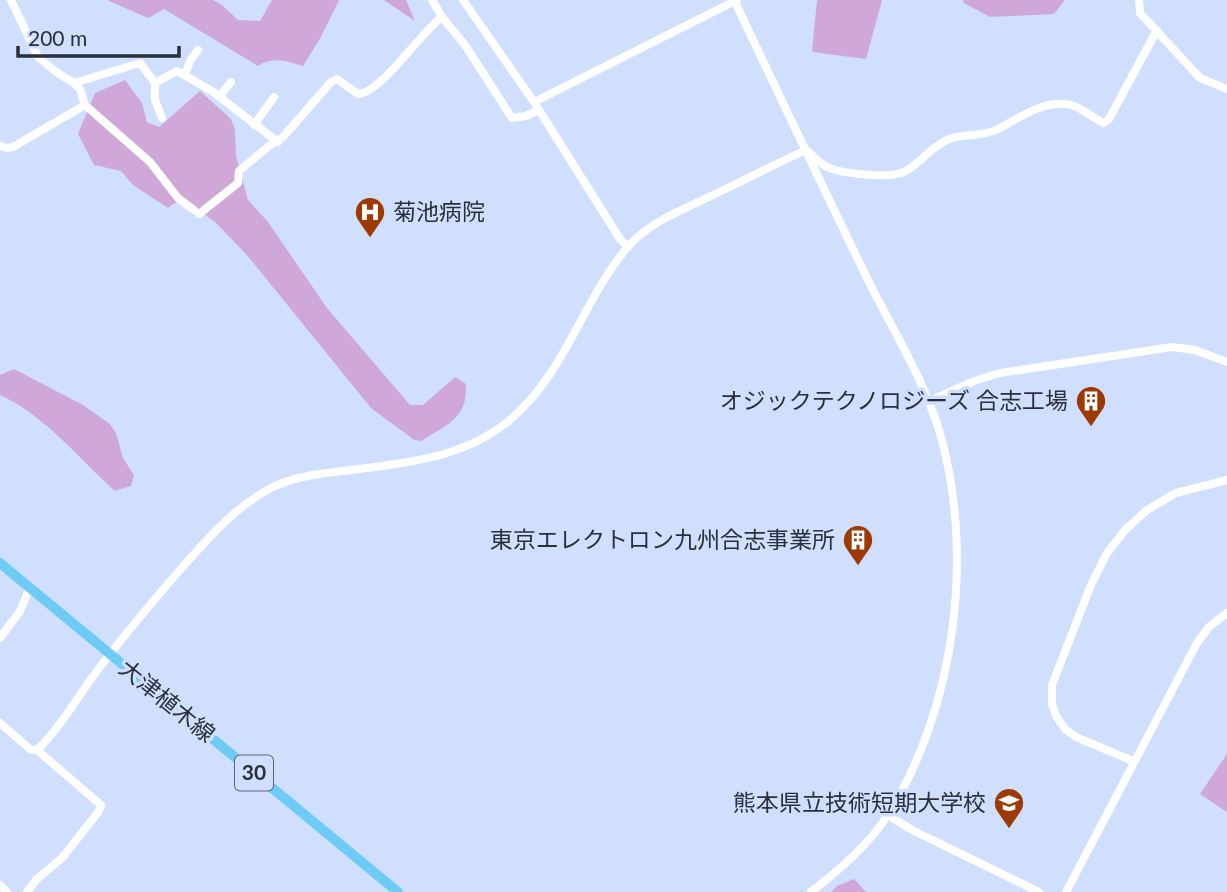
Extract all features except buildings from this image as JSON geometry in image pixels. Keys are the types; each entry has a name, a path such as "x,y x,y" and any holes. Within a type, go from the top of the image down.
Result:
{"main road":[{"name":"大津植木線","path":"0,562 398,892"}],"street":[{"path":"11,0 38,57 74,83 80,89 85,105 150,162 178,198 196,212 238,183 239,172 269,146 278,142 331,82 337,79 358,94 370,91 400,62 430,26 442,17"},
{"path":"432,0 512,118 526,116 537,106 735,0 930,401 952,487 957,525 958,570 946,659 933,713 914,765 888,815 844,864 811,892"},
{"path":"463,0 537,106 620,239 627,246"},
{"path":"1139,0 1140,13 1200,78 1227,89"},
{"path":"806,150 825,167 862,174 901,173 950,139 993,131 1043,107 1073,105 1104,123 1109,119 1157,30"},
{"path":"185,75 198,50"},
{"path":"74,83 140,63 155,83 155,100 162,118"},
{"path":"155,83 177,71 221,95 254,125 278,142"},
{"path":"221,95 231,82"},
{"path":"216,85 221,95"},
{"path":"254,125 274,97"},
{"path":"0,146 13,146 85,105"},
{"path":"37,750 109,654 217,529 242,505 274,487 320,472 357,470 448,455 472,446 512,418 538,391 551,373 598,286 627,246 662,220 806,150"},
{"path":"930,401 974,380 1000,373 1172,347 1195,350 1227,362"},
{"path":"1133,761 1076,737 1065,729 1052,704 1052,685 1091,585 1107,553 1125,530 1147,510 1176,493 1227,480"},
{"path":"0,638 20,611 30,587"},
{"path":"1066,892 1197,643 1209,626 1227,613"},
{"path":"0,723 32,750 37,750 101,805 63,857 27,892"},
{"path":"888,815 912,830 1039,892"},
{"path":"0,884 7,892"}],"shaded area":[{"path":"107,0 213,0 238,20 260,21 272,0 339,0 303,66 275,60 258,66 164,9 148,18"},
{"path":"384,0 406,0 415,21"},
{"path":"817,0 882,0 866,59 812,52"},
{"path":"963,0 1065,0 1054,14 990,17"},
{"path":"125,80 142,103 147,122 159,127 200,91 231,119 235,130 236,156 248,200 268,222 327,308 410,405 423,405 455,377 466,384 463,405 454,420 421,441 414,440 371,408 246,254 215,222 182,198 168,208 133,185 121,171 94,165 78,134 95,93"},
{"path":"14,369 83,405 110,424 116,433 123,458 134,475 131,486 115,491 47,426 0,395 0,375"},
{"path":"1227,754 1227,812 1200,794"},
{"path":"854,879 866,892 831,892 837,886"}],"place":[{"name":"菊池病院","path":"370,239"},
{"name":"オジックテクノロジーズ 合志工場","path":"1091,428"},
{"name":"東京エレクトロン九州合志事業所","path":"858,567"},
{"name":"熊本県立技術短期大学校","path":"1009,830"}]}
